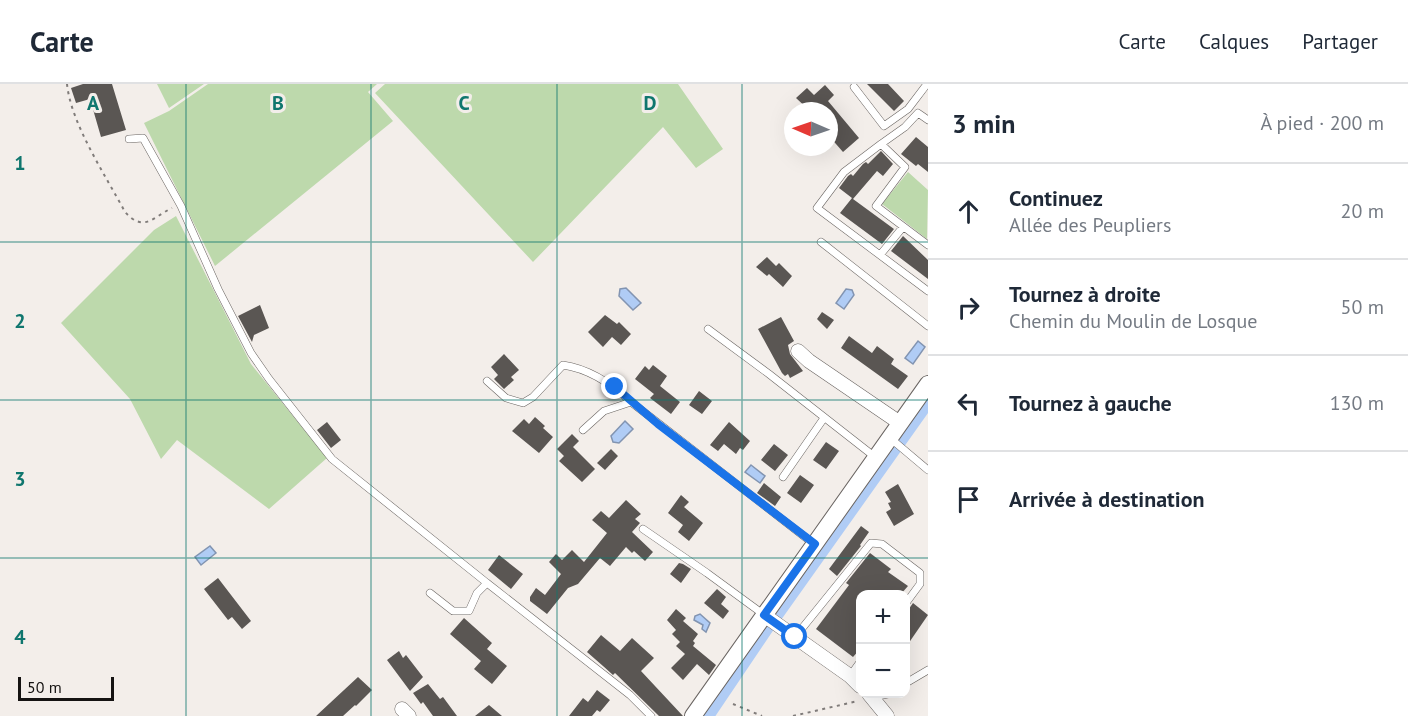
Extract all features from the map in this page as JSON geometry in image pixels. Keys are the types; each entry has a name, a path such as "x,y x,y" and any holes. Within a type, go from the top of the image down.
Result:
{"street":[{"path":"798,351 809,361 900,423"},
{"path":"693,716 770,619 815,544 876,458 895,443 900,423 928,384"},
{"path":"770,619 856,681"},
{"path":"873,698 887,716"}],"lane":[{"path":"854,87 884,126 908,109 927,84"},
{"path":"928,120 918,113 905,127 844,172 817,208 928,291"},
{"path":"129,139 143,138 181,206 218,289 251,354 332,459 630,695 651,716"},
{"path":"881,144 905,167 876,206 928,245"},
{"path":"880,255 903,226"},
{"path":"821,242 928,326"},
{"path":"708,329 876,458"},
{"path":"487,381 506,398 523,403 533,397 563,365 581,368 615,387 631,402 815,544"},
{"path":"583,430 604,411 631,402"},
{"path":"783,477 824,417"},
{"path":"895,443 928,470"},
{"path":"643,529 770,619"},
{"path":"795,637 871,543 882,544 920,573 922,579 920,584 910,598"},
{"path":"430,593 453,611 469,611 477,593 488,583"},
{"path":"850,676 856,668"},
{"path":"910,681 928,670"}],"path":[{"path":"67,84 68,93 84,133 126,212 133,220 148,222 166,211 181,206"},
{"path":"793,716 860,698"},
{"path":"733,704 762,716"}],"green space":[{"path":"157,84 204,84 169,108"},
{"path":"208,84 377,84 368,92 393,121 215,266 144,123 169,111"},
{"path":"385,84 678,84 723,149 696,168 663,127 533,262 375,93"},
{"path":"908,172 928,190 927,239 882,204"},
{"path":"176,216 251,364 327,458 269,509 177,440 161,459 130,399 61,323 154,230"}],"water":[{"path":"626,288 641,303 633,310 619,296 620,289"},
{"path":"846,289 852,290 854,295 844,309 836,303"},
{"path":"918,341 925,347 913,364 905,358"},
{"path":"625,421 633,429 619,443 613,442 611,436"},
{"path":"751,465 765,476 760,483 745,472"},
{"path":"210,546 216,553 201,565 195,557"},
{"path":"700,614 710,623 706,632 702,629 703,625 694,620 695,616"}],"building":[{"path":"83,84 112,84 126,130 101,137 90,99 76,103 71,88"},
{"path":"867,84 888,84 904,101 894,111"},
{"path":"825,85 834,95 829,102 800,102 796,98 807,88 814,95"},
{"path":"838,113 859,138 843,152 838,146"},
{"path":"916,137 928,147 928,172 901,154"},
{"path":"881,151 893,164 883,176 877,171 853,199 894,229 882,244 840,213 852,198 839,188 848,176 851,174 853,176 863,164 866,162 868,164"},
{"path":"903,236 928,260 928,279 891,251"},
{"path":"767,257 776,266 779,263 792,276 783,287 769,274 767,276 756,267"},
{"path":"260,305 269,328 254,335 252,342 238,316"},
{"path":"822,312 834,320 827,329 817,319"},
{"path":"605,315 617,324 619,322 631,334 621,345 612,337 603,347 588,332"},
{"path":"781,317 794,341 788,345 790,354 803,371 790,378 788,374 785,376 782,373 758,329"},
{"path":"849,336 872,353 877,346 894,359 891,364 908,376 898,389 841,348"},
{"path":"504,354 519,370 511,377 514,380 504,389 494,379 498,375 491,367"},
{"path":"653,365 667,376 660,386 680,402 671,414 650,398 654,394 635,379 645,366 649,370"},
{"path":"699,391 712,401 702,414 689,405"},
{"path":"535,417 553,437 539,453 512,431 524,419 529,424"},
{"path":"327,422 341,440 331,448 317,430"},
{"path":"729,422 750,441 743,450 740,448 736,454 724,444 718,451 710,445"},
{"path":"572,434 579,441 573,447 595,469 582,482 559,461 564,456 557,449"},
{"path":"826,442 839,451 826,469 813,460"},
{"path":"774,444 788,455 775,471 761,460"},
{"path":"611,449 618,456 605,470 597,463"},
{"path":"800,475 814,485 801,503 787,493"},
{"path":"764,483 781,497 775,506 757,493"},
{"path":"898,484 914,514 894,526 886,512 891,509 888,503 891,502 885,492"},
{"path":"681,495 689,502 684,507 703,523 689,541 678,532 683,525 668,513"},
{"path":"626,500 641,514 635,519 640,523 632,532 653,552 645,561 626,547 610,566 600,558 578,584 568,588 547,614 530,601 536,588 545,595 561,574 549,562 556,554 562,560 572,550 584,562 607,533 592,520 601,511 609,518"},
{"path":"861,526 869,532 837,576 829,569"},
{"path":"870,553 891,569 888,572 908,586 904,590 856,590 856,654 853,657 816,629 849,585 846,583"},
{"path":"499,555 523,574 511,589 488,570"},
{"path":"679,563 691,569 681,583 670,574"},
{"path":"218,578 251,621 242,629 232,617 228,620 204,589"},
{"path":"717,589 726,597 721,604 729,611 723,619 704,603"},
{"path":"913,603 928,615 910,641 910,607"},
{"path":"676,609 686,618 683,621 698,634 693,641 695,643 693,646 716,665 709,675 697,664 683,680 671,668 685,654 676,646 680,642 672,634 676,630 667,620"},
{"path":"464,618 492,643 487,649 507,666 492,684 474,669 481,661 450,634"},
{"path":"601,635 620,651 632,638 654,658 641,671 683,716 659,716 615,673 613,675 587,652"},
{"path":"399,651 403,658 406,655 423,677 410,691 387,660"},
{"path":"358,677 372,690 356,706 343,716 316,716"},
{"path":"428,684 440,699 443,697 457,716 433,716 423,702 421,704 413,693"},
{"path":"597,690 610,700 600,712 597,710 592,716 569,716 583,698 588,702"},
{"path":"489,705 502,716 475,716"}],"waterway":[{"path":"776,615 928,401"},
{"path":"707,716 769,624"}],"route":[{"path":"615,387 658,424 815,544 764,615 795,637"}]}
